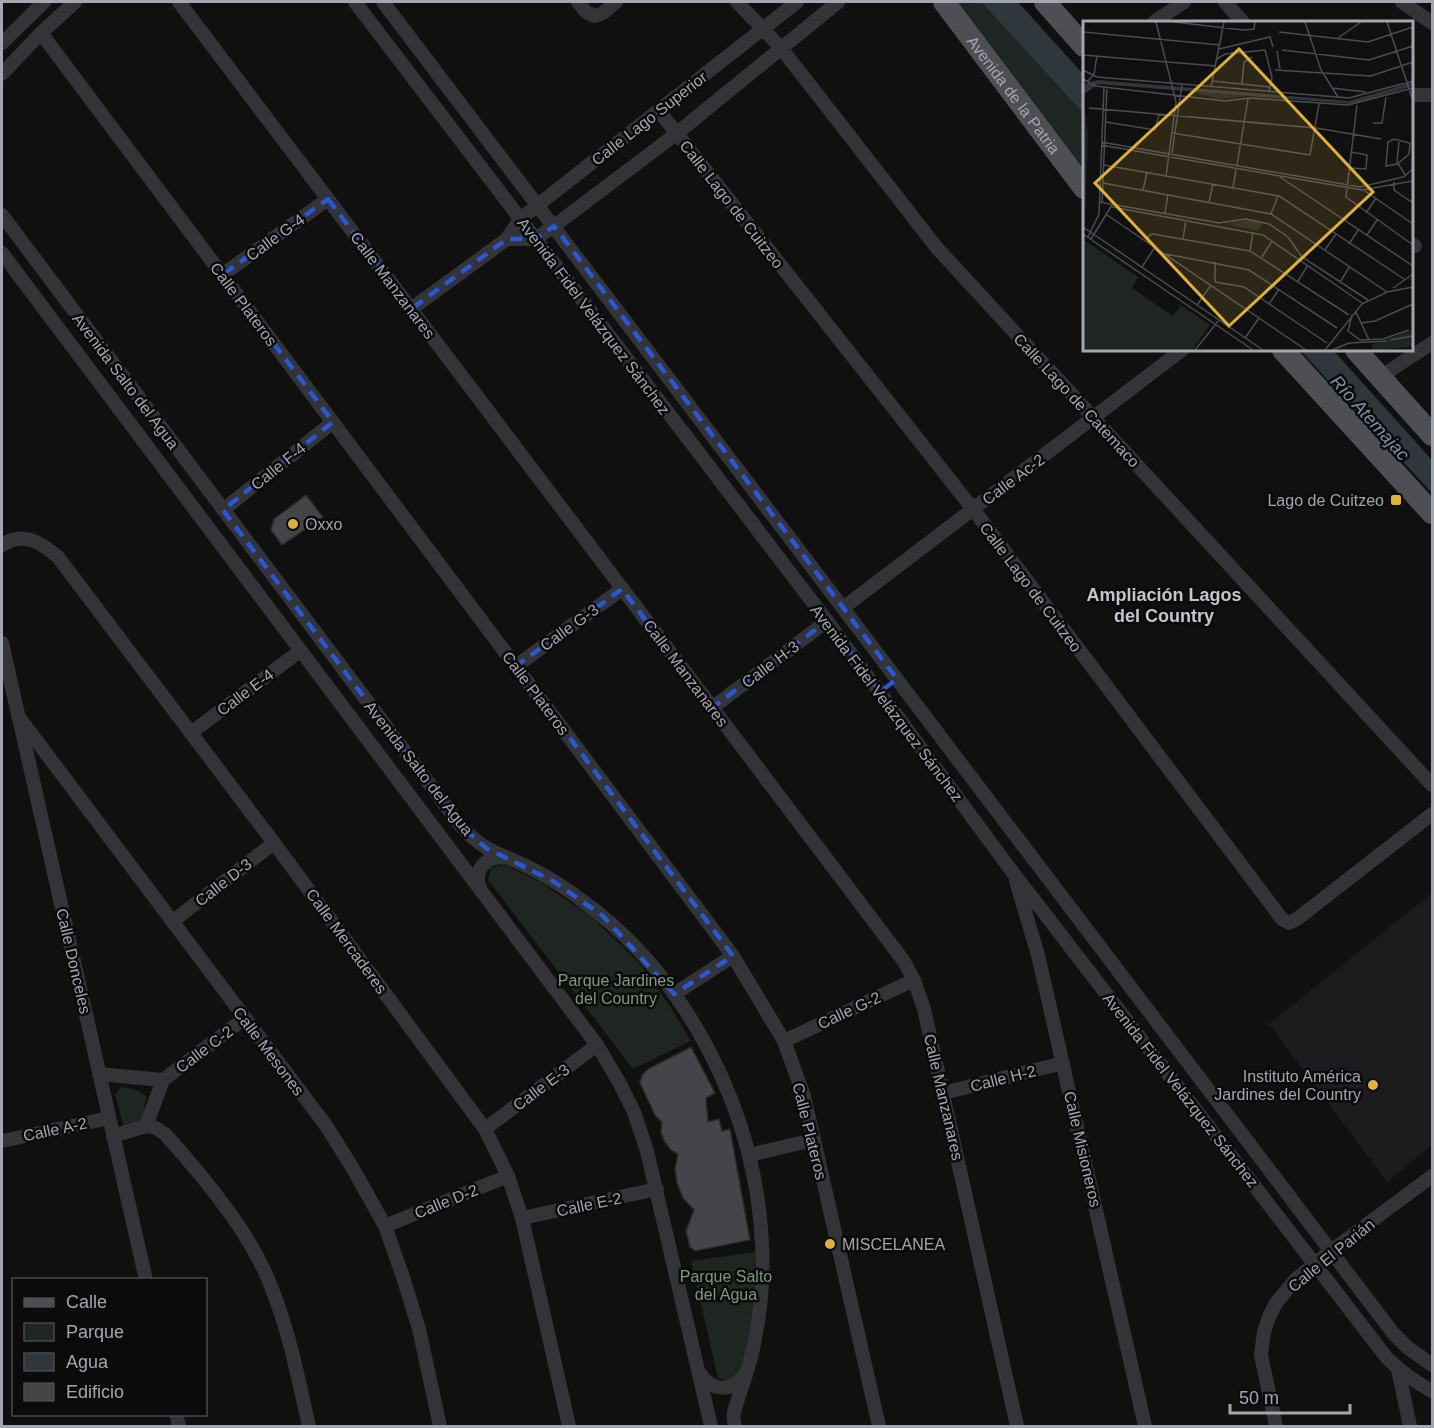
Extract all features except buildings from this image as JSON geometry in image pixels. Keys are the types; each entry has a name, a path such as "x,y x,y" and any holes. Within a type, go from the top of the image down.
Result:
{"main road":[{"name":"Avenida de la Patria","path":"944,2 1083,187"},
{"path":"1045,2 1083,45"},
{"path":"1284,351 1432,513"},
{"path":"1357,351 1430,428"}],"street":[{"path":"2,43 44,2"},
{"path":"2,74 41,33 75,2"},
{"name":"Calle Manzanares","path":"179,2 903,960 914,980 924,1009 1017,1426"},
{"name":"Avenida Fidel Velázquez Sánchez","path":"355,2 827,621 1014,874 1387,1358 1410,1378 1432,1391"},
{"name":"Avenida Fidel Velázquez Sánchez","path":"383,2 1394,1333 1407,1347 1432,1365"},
{"path":"578,2 586,12 595,16 603,13 616,2"},
{"name":"Calle Lago de Catemaco","path":"737,2 781,48 937,249 1432,785"},
{"name":"Calle Lago Superior","path":"411,309 507,239 520,219 797,2"},
{"name":"Calle Lago Superior","path":"535,239 676,134 838,2"},
{"path":"1156,21 1184,2"},
{"path":"1225,2 1242,21"},
{"path":"1402,2 1432,23"},
{"name":"Calle Plateros","path":"41,33 733,956 784,1041 804,1096 879,1426"},
{"path":"409,72 426,58"},
{"path":"1413,95 1432,95"},
{"name":"Calle Lago de Cuitzeo","path":"659,111 973,509 1282,919 1289,922 1297,919 1432,814"},
{"name":"Calle G-4","path":"222,275 328,199"},
{"name":"Avenida Salto del Agua","path":"2,215 461,826 486,848 525,865 553,881 603,916 654,968 690,1018 724,1079 738,1114 749,1155 761,1232 762,1279 753,1345 734,1413 735,1426"},
{"path":"507,239 535,239"},
{"name":"Avenida Salto del Agua","path":"2,253 597,1045 634,1112 647,1151 711,1426"},
{"path":"594,316 612,302"},
{"path":"1380,377 1408,354 1432,343"},
{"name":"Calle Ac-2","path":"843,608 1181,351"},
{"path":"89,370 107,355"},
{"name":"Calle F-4","path":"223,510 333,422"},
{"name":"Calle Mercaderes","path":"2,545 18,538 30,539 58,557 274,843 485,1129 507,1176 522,1218 569,1426"},
{"name":"Calle G-3","path":"516,666 622,589"},
{"name":"Calle H-3","path":"712,708 827,621"},
{"name":"Calle Donceles","path":"2,644 146,1278"},
{"name":"Calle E-4","path":"191,733 300,651"},
{"path":"880,692 897,679"},
{"path":"341,706 360,691"},
{"name":"Calle Mesones","path":"18,716 327,1127 352,1167 384,1226 403,1277 418,1329 440,1426"},
{"name":"Calle D-3","path":"172,921 274,843"},
{"path":"484,896 478,885 478,872 486,861 505,857"},
{"name":"Calle Misioneros","path":"1014,874 1038,955 1145,1426"},
{"path":"674,994 733,956"},
{"name":"Calle G-2","path":"784,1041 914,980"},
{"name":"Calle C-2","path":"146,1126 163,1080 244,1018"},
{"name":"Calle E-3","path":"485,1129 597,1045"},
{"name":"Calle H-2","path":"943,1093 1063,1063"},
{"name":"Calle C-2","path":"99,1074 163,1080"},
{"name":"Calle A-2","path":"2,1141 109,1118"},
{"path":"113,1136 146,1126 156,1128 173,1142 220,1198 251,1244 275,1295 290,1343 309,1426"},
{"path":"749,1155 813,1140"},
{"name":"Calle D-2","path":"384,1226 507,1176"},
{"name":"Calle El Parián","path":"1276,1426 1261,1355 1264,1332 1276,1303 1296,1279 1331,1251 1430,1182"},
{"name":"Calle E-2","path":"522,1218 657,1189"},
{"path":"697,1368 704,1380 723,1388 736,1384 746,1374"},
{"path":"1398,1369 1410,1426"}],"highlighted area":[{"path":"328,199 411,309 507,239 535,239 554,226 897,679 880,692 827,621 712,708 622,589 516,666 733,956 674,994 603,916 553,881 486,848 461,826 223,510 333,422 222,275"}],"shaded area":[{"name":"Instituto América Jardines del Country","path":"1432,893 1432,1145 1387,1182 1269,1024"}],"green space":[{"path":"957,2 981,2 1083,113 1083,170"},
{"name":"Parque Jardines del Country","path":"504,864 540,882 592,917 641,965 691,1041 633,1069 488,880 491,868"},
{"path":"121,1087 134,1089 147,1096 144,1107 146,1116 143,1122 129,1127 123,1124 115,1095"},
{"name":"Parque Salto del Agua","path":"755,1252 754,1310 742,1373 732,1382 718,1378 691,1261"}],"water":[{"path":"981,2 1018,2 1083,74 1083,113"},
{"name":"Río Atemajac","path":"1301,351 1334,351 1432,460 1432,493"}],"place":[{"name":"Lago de Cuitzeo","path":"1396,500"},
{"name":"Oxxo","path":"293,524"},
{"name":"Instituto América Jardines del Country","path":"1373,1085"},
{"name":"MISCELANEA","path":"830,1244"}],"district":[{"name":"Ampliación Lagos del Country","path":"1164,605"}]}
